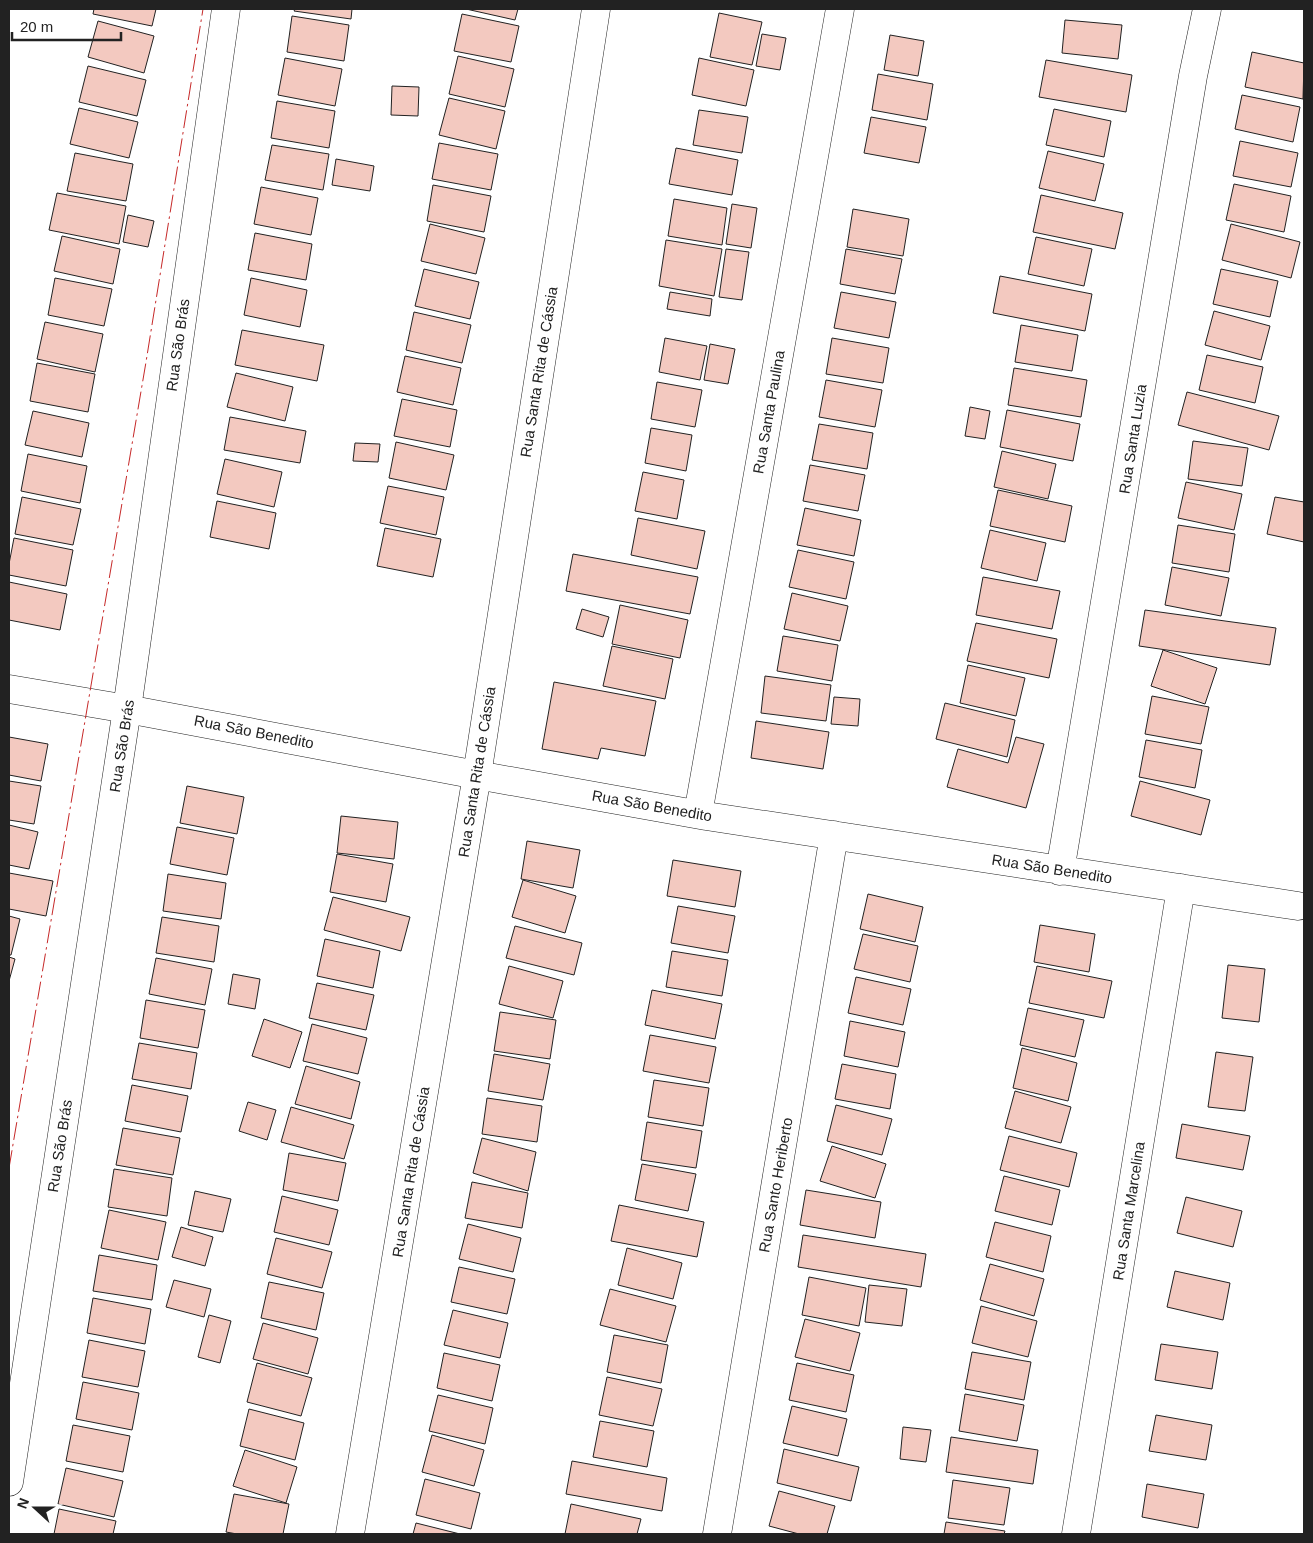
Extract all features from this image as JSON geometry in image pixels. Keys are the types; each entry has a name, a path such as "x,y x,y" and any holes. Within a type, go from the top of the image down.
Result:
{"street":[{"name":"Rua São Brás","path":"9,1482 127,708 226,9"},
{"name":"Rua Santa Rita de Cássia","path":"350,1534 477,775 596,9"},
{"name":"Rua Santa Paulina","path":"698,814 840,9"},
{"name":"Rua Santa Luzia","path":"1060,871 1193,76 1207,9"},
{"name":"Rua São Benedito","path":"9,689 127,708 477,775 698,814 1298,906"},
{"name":"Rua Santo Heriberto","path":"717,1534 834,835"},
{"name":"Rua Santa Marcelina","path":"1076,1534 1181,888"}],"building":[{"path":"94,9 156,9 152,26 93,14"},
{"path":"295,9 352,9 351,19 294,11"},
{"path":"466,9 518,9 515,20"},
{"path":"719,13 762,22 752,65 710,57"},
{"path":"462,14 519,26 511,62 454,51"},
{"path":"292,16 349,25 344,61 287,52"},
{"path":"1065,20 1122,25 1118,59 1062,53"},
{"path":"98,21 154,36 144,73 88,57"},
{"path":"762,34 786,38 780,70 756,66"},
{"path":"890,35 924,41 918,76 884,70"},
{"path":"1252,52 1304,63 1303,99 1245,87"},
{"path":"458,56 514,69 505,107 449,94"},
{"path":"285,58 342,69 335,106 278,95"},
{"path":"699,58 754,70 746,106 692,95"},
{"path":"1046,60 1132,75 1126,112 1039,97"},
{"path":"88,66 146,80 137,116 79,102"},
{"path":"878,74 933,84 927,120 872,110"},
{"path":"392,86 419,87 418,116 391,115"},
{"path":"1242,95 1300,107 1293,142 1235,129"},
{"path":"449,98 505,111 496,149 439,135"},
{"path":"277,101 335,111 329,148 271,138"},
{"path":"79,108 138,122 129,158 70,144"},
{"path":"1054,109 1111,121 1104,157 1046,145"},
{"path":"699,110 748,117 742,153 693,145"},
{"path":"871,117 926,127 919,163 864,153"},
{"path":"1240,141 1298,153 1291,187 1233,176"},
{"path":"439,143 498,154 491,190 432,179"},
{"path":"272,145 329,154 323,190 265,180"},
{"path":"676,148 738,160 732,195 669,184"},
{"path":"1048,151 1104,164 1095,201 1039,188"},
{"path":"75,153 133,164 126,201 67,191"},
{"path":"336,159 374,166 370,191 332,185"},
{"path":"1234,184 1291,196 1284,232 1226,220"},
{"path":"433,185 491,196 484,232 427,221"},
{"path":"261,187 318,198 311,235 254,224"},
{"path":"57,193 126,206 119,244 49,230"},
{"path":"1041,195 1123,213 1115,249 1033,232"},
{"path":"674,199 727,208 722,245 668,236"},
{"path":"732,204 757,208 751,248 726,244"},
{"path":"853,209 909,219 903,256 847,247"},
{"path":"128,215 154,221 148,247 123,242"},
{"path":"430,224 485,238 476,274 421,261"},
{"path":"1231,224 1300,242 1291,278 1222,260"},
{"path":"255,233 312,244 306,280 248,270"},
{"path":"62,236 120,249 113,284 54,271"},
{"path":"1036,237 1092,249 1084,286 1028,274"},
{"path":"666,240 722,249 714,296 659,286"},
{"path":"726,249 749,252 742,300 719,297"},
{"path":"846,249 902,259 895,294 840,284"},
{"path":"424,269 479,282 470,319 415,306"},
{"path":"1221,269 1278,281 1270,317 1213,304"},
{"path":"1000,276 1092,294 1085,331 993,313"},
{"path":"55,278 112,289 104,326 48,315"},
{"path":"251,278 307,290 300,327 244,315"},
{"path":"670,292 712,299 710,316 667,309"},
{"path":"841,292 896,302 889,338 834,328"},
{"path":"1214,311 1270,326 1261,360 1205,345"},
{"path":"414,312 471,325 462,363 406,350"},
{"path":"45,322 103,334 95,372 37,359"},
{"path":"1021,325 1078,335 1072,371 1015,362"},
{"path":"242,330 324,345 317,381 235,365"},
{"path":"665,338 707,346 700,380 659,372"},
{"path":"832,338 889,348 883,383 826,374"},
{"path":"710,344 735,349 728,384 704,380"},
{"path":"1207,355 1263,367 1255,403 1199,390"},
{"path":"405,356 461,368 453,405 397,392"},
{"path":"37,363 95,374 88,412 30,401"},
{"path":"1014,368 1087,380 1081,417 1008,405"},
{"path":"236,373 293,387 285,421 227,407"},
{"path":"826,380 882,390 875,427 819,417"},
{"path":"657,382 702,390 695,427 651,419"},
{"path":"1187,392 1279,416 1269,450 1178,425"},
{"path":"402,399 457,410 450,447 394,436"},
{"path":"970,407 990,411 985,439 965,436"},
{"path":"1007,410 1080,424 1073,461 1000,447"},
{"path":"33,411 89,423 82,457 25,445"},
{"path":"230,417 306,431 300,463 224,450"},
{"path":"819,424 873,433 867,469 812,460"},
{"path":"651,428 692,435 686,471 645,463"},
{"path":"1193,441 1248,448 1242,486 1188,479"},
{"path":"396,442 454,455 446,490 389,478"},
{"path":"355,443 380,444 378,462 353,461"},
{"path":"1002,451 1056,464 1048,499 994,487"},
{"path":"28,454 87,466 80,503 21,491"},
{"path":"225,459 282,472 274,507 217,494"},
{"path":"810,465 865,475 858,511 803,501"},
{"path":"643,472 684,480 677,519 635,511"},
{"path":"1186,482 1242,494 1234,530 1178,518"},
{"path":"388,486 444,497 436,535 380,523"},
{"path":"998,490 1072,506 1065,542 990,526"},
{"path":"22,497 81,509 73,545 15,534"},
{"path":"1275,497 1304,502 1304,542 1267,534"},
{"path":"217,501 276,513 269,549 210,537"},
{"path":"805,508 861,520 854,556 797,545"},
{"path":"638,518 705,531 697,569 631,555"},
{"path":"1178,525 1235,534 1229,572 1172,563"},
{"path":"385,528 441,539 433,577 377,566"},
{"path":"990,530 1046,543 1037,581 981,568"},
{"path":"14,538 73,550 66,586 9,575"},
{"path":"798,550 854,562 846,599 789,587"},
{"path":"573,554 698,577 690,614 566,591"},
{"path":"1172,567 1229,578 1221,616 1165,605"},
{"path":"983,577 1060,591 1052,629 976,615"},
{"path":"9,582 67,594 60,630 9,620"},
{"path":"792,593 848,606 840,641 784,629"},
{"path":"620,605 688,620 680,658 612,644"},
{"path":"582,609 609,617 603,637 576,629"},
{"path":"1145,610 1276,628 1270,665 1139,646"},
{"path":"976,623 1057,639 1049,678 967,661"},
{"path":"783,636 838,645 832,681 777,671"},
{"path":"612,646 673,659 665,699 603,686"},
{"path":"1163,650 1217,668 1205,704 1151,686"},
{"path":"968,665 1025,678 1016,716 960,703"},
{"path":"765,676 831,685 826,721 761,713"},
{"path":"554,682 656,701 645,756 601,748 598,759 542,749"},
{"path":"1152,696 1209,707 1201,744 1145,734"},
{"path":"834,697 860,699 858,726 831,724"},
{"path":"945,703 1015,720 1007,757 936,739"},
{"path":"756,721 829,732 823,769 751,758"},
{"path":"9,737 48,744 41,781 9,775"},
{"path":"1016,737 1044,744 1026,808 947,787 958,749 1008,763"},
{"path":"1146,740 1202,750 1195,788 1139,777"},
{"path":"9,781 41,786 34,824 9,820"},
{"path":"1140,781 1210,800 1201,835 1131,816"},
{"path":"187,786 244,797 237,834 180,823"},
{"path":"341,816 398,822 394,859 337,853"},
{"path":"9,825 38,832 29,869 9,865"},
{"path":"177,827 234,838 227,875 170,864"},
{"path":"527,841 580,850 573,888 521,879"},
{"path":"337,854 393,864 386,902 330,892"},
{"path":"673,860 741,871 735,907 667,896"},
{"path":"9,873 53,881 46,916 9,909"},
{"path":"168,874 226,883 221,919 163,911"},
{"path":"523,880 576,896 565,933 512,917"},
{"path":"868,894 923,907 915,942 860,929"},
{"path":"333,897 410,917 401,951 324,930"},
{"path":"678,906 735,916 728,953 671,943"},
{"path":"9,916 20,919 11,955 9,955"},
{"path":"162,917 219,926 214,962 156,953"},
{"path":"1040,925 1095,934 1089,972 1034,962"},
{"path":"515,926 582,943 574,975 506,958"},
{"path":"863,934 918,946 910,982 854,969"},
{"path":"325,939 380,951 373,988 317,976"},
{"path":"672,951 728,960 722,996 666,987"},
{"path":"9,957 15,959 9,981"},
{"path":"156,958 212,969 205,1005 149,994"},
{"path":"1228,965 1265,969 1259,1022 1222,1018"},
{"path":"509,966 563,981 553,1018 499,1004"},
{"path":"1037,966 1112,981 1104,1018 1029,1003"},
{"path":"233,974 260,979 255,1009 228,1004"},
{"path":"856,977 911,989 903,1025 848,1013"},
{"path":"317,983 374,995 366,1030 309,1018"},
{"path":"652,990 722,1004 715,1039 645,1025"},
{"path":"146,1000 205,1010 198,1048 140,1038"},
{"path":"1028,1008 1084,1020 1075,1057 1020,1045"},
{"path":"500,1012 556,1020 550,1059 494,1051"},
{"path":"264,1019 302,1032 290,1068 252,1056"},
{"path":"850,1021 905,1032 898,1067 844,1056"},
{"path":"312,1024 367,1038 358,1074 303,1061"},
{"path":"650,1035 716,1047 709,1083 643,1071"},
{"path":"139,1043 197,1053 191,1089 132,1079"},
{"path":"1022,1048 1077,1063 1068,1101 1013,1088"},
{"path":"1216,1052 1253,1057 1245,1111 1208,1107"},
{"path":"494,1054 550,1064 543,1100 488,1091"},
{"path":"842,1064 896,1074 890,1109 835,1099"},
{"path":"306,1066 360,1082 351,1119 295,1104"},
{"path":"654,1080 709,1088 703,1126 648,1117"},
{"path":"132,1085 188,1096 181,1132 125,1121"},
{"path":"1015,1091 1071,1107 1061,1143 1005,1128"},
{"path":"487,1098 542,1106 537,1142 482,1134"},
{"path":"248,1102 276,1110 267,1140 239,1131"},
{"path":"836,1105 892,1119 882,1155 827,1141"},
{"path":"291,1107 354,1125 344,1159 281,1142"},
{"path":"647,1122 702,1131 696,1168 641,1160"},
{"path":"1182,1124 1250,1136 1243,1170 1176,1158"},
{"path":"123,1128 180,1138 173,1175 116,1165"},
{"path":"1009,1136 1077,1153 1069,1187 1000,1170"},
{"path":"482,1138 536,1152 528,1191 473,1173"},
{"path":"832,1146 886,1164 875,1198 820,1181"},
{"path":"289,1153 346,1163 338,1201 283,1190"},
{"path":"642,1164 696,1174 688,1211 635,1200"},
{"path":"114,1169 172,1178 167,1216 108,1207"},
{"path":"1004,1176 1060,1190 1052,1225 995,1211"},
{"path":"472,1182 528,1193 522,1228 465,1218"},
{"path":"806,1190 881,1202 875,1238 800,1225"},
{"path":"195,1191 231,1199 223,1232 188,1225"},
{"path":"282,1196 338,1210 329,1245 274,1232"},
{"path":"1186,1197 1242,1211 1233,1247 1177,1233"},
{"path":"619,1205 704,1222 697,1257 611,1241"},
{"path":"109,1210 166,1222 158,1260 101,1248"},
{"path":"995,1222 1051,1236 1043,1272 986,1257"},
{"path":"468,1224 521,1238 513,1272 459,1259"},
{"path":"181,1227 213,1237 205,1266 172,1257"},
{"path":"803,1235 926,1254 921,1287 798,1267"},
{"path":"276,1238 332,1252 322,1288 267,1274"},
{"path":"627,1248 682,1263 673,1299 618,1285"},
{"path":"99,1255 157,1265 152,1300 93,1291"},
{"path":"990,1264 1044,1279 1034,1316 980,1300"},
{"path":"459,1267 515,1279 507,1314 451,1302"},
{"path":"1175,1271 1230,1283 1223,1320 1167,1307"},
{"path":"809,1277 866,1288 859,1326 802,1315"},
{"path":"174,1280 211,1289 204,1317 166,1307"},
{"path":"269,1282 324,1293 316,1330 261,1318"},
{"path":"869,1285 907,1289 902,1326 865,1322"},
{"path":"610,1289 676,1306 666,1342 600,1325"},
{"path":"93,1298 151,1309 145,1344 87,1333"},
{"path":"981,1306 1037,1321 1028,1357 972,1343"},
{"path":"453,1310 508,1323 500,1358 444,1345"},
{"path":"209,1315 231,1321 220,1363 198,1357"},
{"path":"805,1319 860,1333 850,1371 795,1357"},
{"path":"263,1323 318,1338 308,1374 253,1359"},
{"path":"614,1335 668,1345 661,1383 607,1372"},
{"path":"89,1340 145,1351 138,1387 82,1377"},
{"path":"1161,1344 1218,1352 1212,1389 1155,1380"},
{"path":"972,1352 1031,1362 1024,1400 965,1389"},
{"path":"444,1353 500,1365 492,1401 437,1388"},
{"path":"257,1363 312,1378 301,1416 247,1402"},
{"path":"797,1363 854,1375 846,1412 789,1400"},
{"path":"607,1377 662,1389 653,1426 599,1415"},
{"path":"83,1382 139,1393 132,1430 76,1419"},
{"path":"965,1394 1024,1405 1017,1441 959,1431"},
{"path":"438,1395 493,1408 485,1444 429,1431"},
{"path":"792,1406 847,1419 838,1456 783,1443"},
{"path":"249,1409 304,1423 295,1460 240,1446"},
{"path":"1156,1415 1212,1425 1206,1460 1149,1451"},
{"path":"600,1421 654,1431 647,1467 593,1457"},
{"path":"73,1425 130,1436 123,1472 66,1461"},
{"path":"903,1427 931,1430 926,1462 900,1459"},
{"path":"432,1435 484,1450 474,1486 422,1472"},
{"path":"951,1437 1038,1450 1033,1484 946,1472"},
{"path":"784,1449 859,1467 851,1501 777,1483"},
{"path":"245,1450 297,1467 286,1503 233,1486"},
{"path":"572,1461 667,1478 662,1511 566,1494"},
{"path":"66,1468 123,1481 114,1517 58,1504"},
{"path":"425,1479 480,1493 471,1529 416,1515"},
{"path":"953,1480 1010,1488 1004,1525 948,1518"},
{"path":"1147,1484 1204,1494 1198,1528 1142,1517"},
{"path":"779,1491 835,1506 827,1534 799,1534 769,1526"},
{"path":"234,1494 289,1504 283,1534 237,1534 226,1532"},
{"path":"571,1504 641,1519 637,1534 565,1534"},
{"path":"59,1509 116,1521 113,1534 54,1534"},
{"path":"946,1522 1005,1531 1004,1534 944,1534"},
{"path":"416,1523 460,1534 413,1534"}],"power":[{"path":"9,1168 146,362 203,9"}]}
